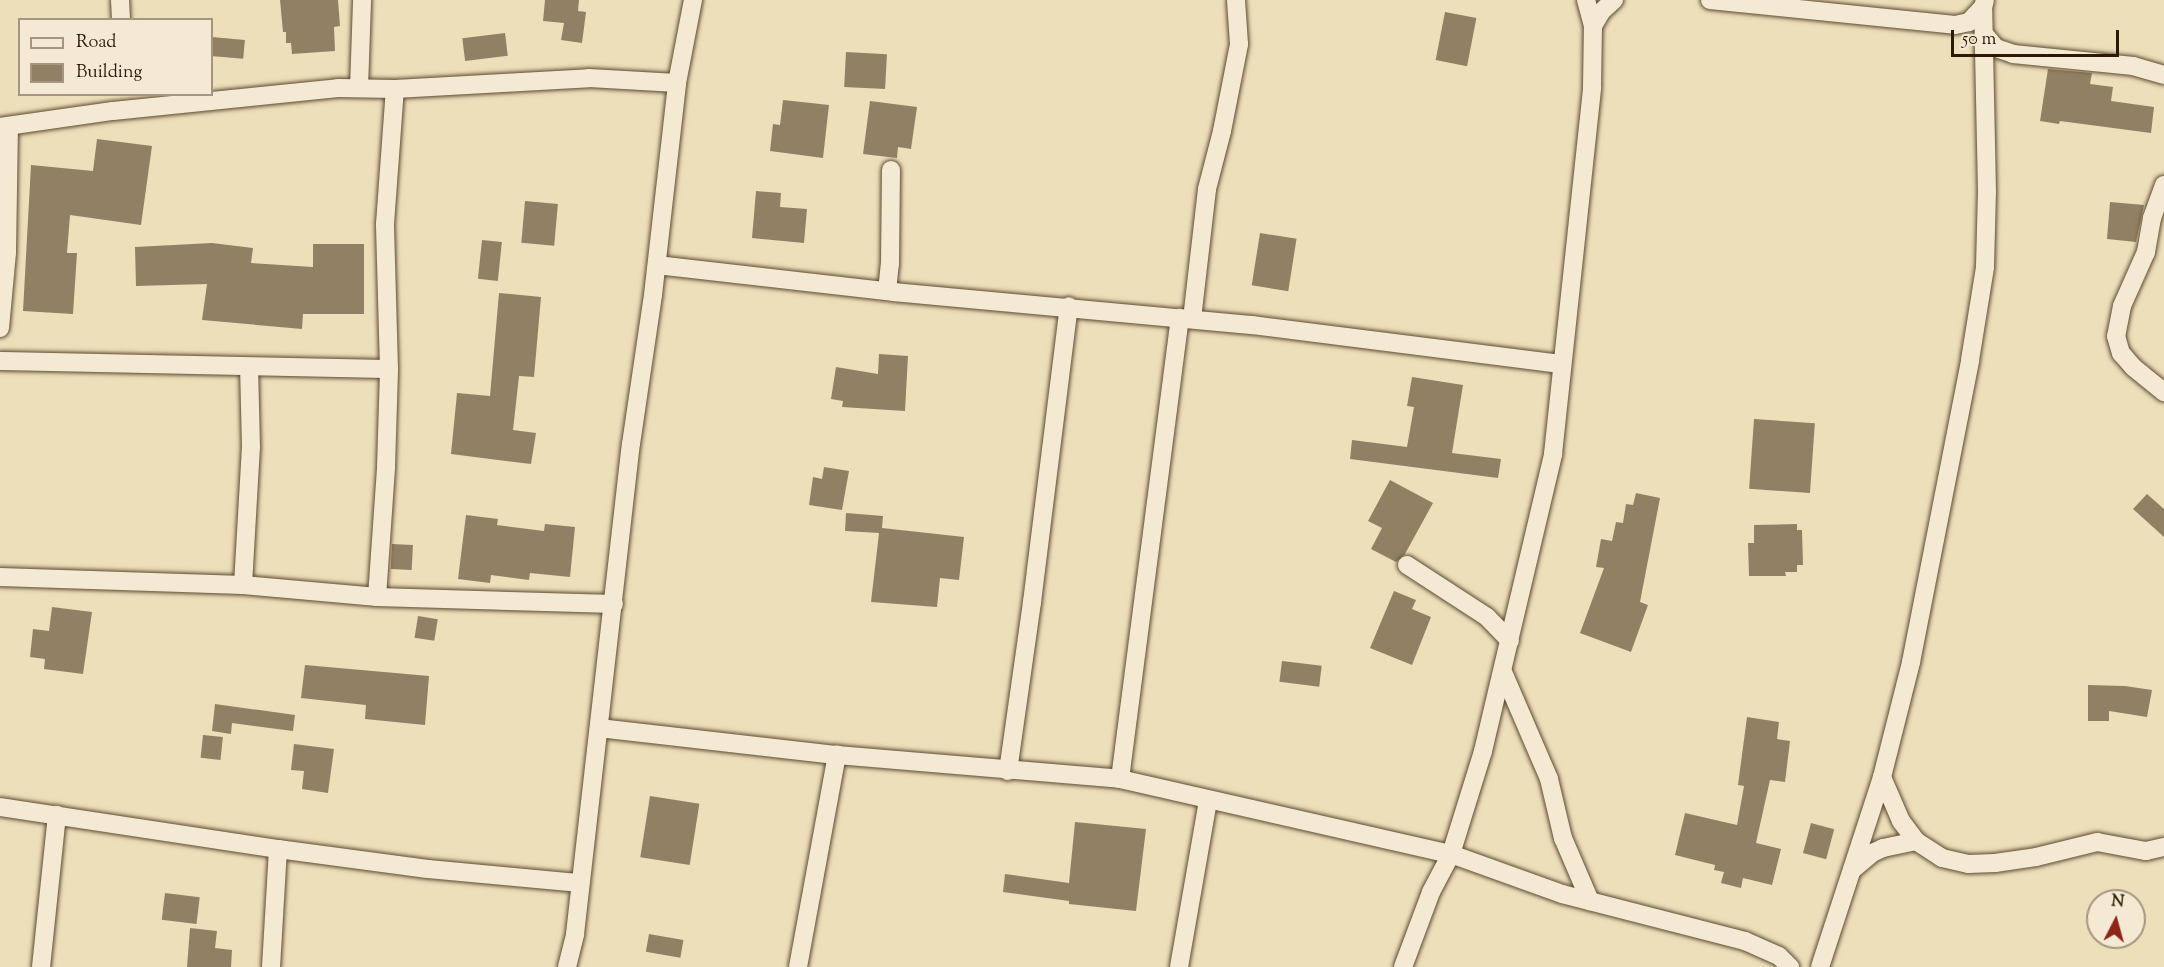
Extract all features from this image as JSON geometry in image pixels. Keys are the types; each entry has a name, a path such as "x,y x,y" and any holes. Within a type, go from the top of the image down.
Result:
{"street":[{"path":"120,0 121,18"},
{"path":"359,88 362,0"},
{"path":"567,967 575,934 632,444 657,265 677,83 693,0"},
{"path":"1119,779 1206,189 1222,131 1239,44 1236,0"},
{"path":"1403,967 1431,892 1451,854 1483,751 1553,454 1592,87 1593,26 1586,0"},
{"path":"1593,26 1601,12 1614,0"},
{"path":"1710,0 1955,25 1969,22 1984,4"},
{"path":"1820,967 1882,777 1911,662 1985,267 1987,192 1984,4"},
{"path":"1985,34 1996,48 2013,54 2133,66 2164,75"},
{"path":"0,328 7,252 5,126 114,103 359,88 395,89 589,78 677,83"},
{"path":"377,597 386,468 389,369 385,225 395,89"},
{"path":"887,291 890,264 891,170"},
{"path":"2164,185 2152,218 2145,252 2122,306 2116,336 2121,353 2133,367 2164,392"},
{"path":"657,265 887,291 1069,306 1358,336 1562,364"},
{"path":"1008,771 1032,602 1069,306"},
{"path":"0,361 389,369"},
{"path":"243,585 251,447 249,367"},
{"path":"1407,565 1487,617 1510,641"},
{"path":"0,577 243,585 377,597 614,604"},
{"path":"1503,672 1549,779 1563,838 1590,900"},
{"path":"599,728 837,755 1119,779 1451,854 1562,894 1745,941 1779,956 1790,967"},
{"path":"798,967 837,755"},
{"path":"1882,777 1901,821 1916,841 1942,858 1968,864 1995,863 2036,857 2097,842 2146,850 2164,847"},
{"path":"1179,967 1208,800"},
{"path":"0,807 428,869 580,883"},
{"path":"41,967 57,815"},
{"path":"1851,872 1878,850 1916,841"},
{"path":"271,967 278,849"}],"building":[{"path":"280,0 338,0 340,26 334,27 335,51 292,54 291,43 286,43 286,32 283,32"},
{"path":"545,0 579,0 578,11 586,12 582,43 561,40 564,23 543,21"},
{"path":"1445,12 1476,18 1467,66 1436,60"},
{"path":"505,33 508,56 465,61 462,38"},
{"path":"213,37 245,40 243,59 213,56"},
{"path":"846,52 887,54 885,89 844,87"},
{"path":"2048,69 2092,73 2090,84 2113,87 2111,101 2154,107 2151,133 2060,121 2059,124 2040,121"},
{"path":"783,100 829,105 823,158 770,151 773,124 780,125"},
{"path":"870,101 917,107 911,149 898,147 897,158 863,154"},
{"path":"97,139 152,146 141,225 70,215 67,253 77,253 73,314 23,311 31,165 93,171"},
{"path":"756,191 781,193 780,207 807,209 804,243 752,238"},
{"path":"525,201 558,204 554,246 521,243"},
{"path":"2110,202 2144,205 2136,242 2107,239"},
{"path":"1260,233 1297,239 1288,291 1252,285"},
{"path":"482,240 502,242 498,281 478,279"},
{"path":"212,243 253,248 251,263 313,267 313,244 364,244 364,314 303,314 302,329 202,320 207,284 136,286 135,247"},
{"path":"499,293 541,297 534,377 519,376 513,430 536,433 531,464 451,454 457,393 490,396"},
{"path":"879,354 908,356 905,411 842,407 843,401 831,399 836,367 878,374"},
{"path":"1412,377 1463,385 1452,453 1501,459 1498,478 1350,459 1352,440 1407,447 1414,407 1407,406"},
{"path":"1754,419 1815,423 1810,493 1749,489"},
{"path":"824,467 849,471 842,510 809,505 813,477 822,479"},
{"path":"1390,480 1433,503 1405,554 1396,562 1371,549 1382,528 1368,521"},
{"path":"1636,493 1660,498 1640,602 1648,605 1631,652 1580,633 1604,568 1596,567 1601,539 1612,541 1616,522 1623,523 1626,504 1633,505"},
{"path":"2147,494 2164,509 2164,537 2133,509"},
{"path":"846,513 883,516 882,528 964,537 959,580 940,578 937,607 871,602 879,533 845,531"},
{"path":"466,515 498,519 497,525 544,531 545,524 575,527 570,577 530,573 529,580 491,575 490,583 458,579"},
{"path":"1797,524 1797,530 1802,530 1803,565 1797,565 1797,572 1785,572 1786,576 1749,576 1748,543 1754,543 1754,525"},
{"path":"392,544 413,545 412,570 391,569"},
{"path":"1394,591 1416,600 1412,609 1431,617 1412,665 1370,648"},
{"path":"52,607 92,612 83,674 44,669 45,659 30,657 33,629 49,631"},
{"path":"418,616 438,619 434,641 415,638"},
{"path":"1282,661 1322,666 1319,687 1279,682"},
{"path":"305,665 429,676 425,725 365,719 366,705 301,698"},
{"path":"2088,685 2125,686 2152,690 2147,717 2109,711 2109,721 2088,721"},
{"path":"215,704 295,715 293,731 232,723 231,734 212,731"},
{"path":"1747,717 1779,722 1777,739 1790,741 1785,782 1770,780 1756,843 1781,849 1772,885 1743,878 1741,888 1721,883 1724,872 1714,870 1715,865 1675,855 1685,813 1737,825 1744,786 1738,785"},
{"path":"203,735 223,737 220,760 201,758"},
{"path":"294,744 334,749 328,793 302,789 304,771 291,770"},
{"path":"650,796 699,804 690,865 640,857"},
{"path":"1075,822 1146,829 1136,911 1069,904 1069,901 1003,892 1005,874 1069,883"},
{"path":"1811,823 1834,829 1826,859 1803,853"},
{"path":"165,893 200,897 196,924 162,920"},
{"path":"190,928 217,931 215,948 232,950 231,967 187,967"},
{"path":"649,934 683,940 680,958 646,952"}]}
